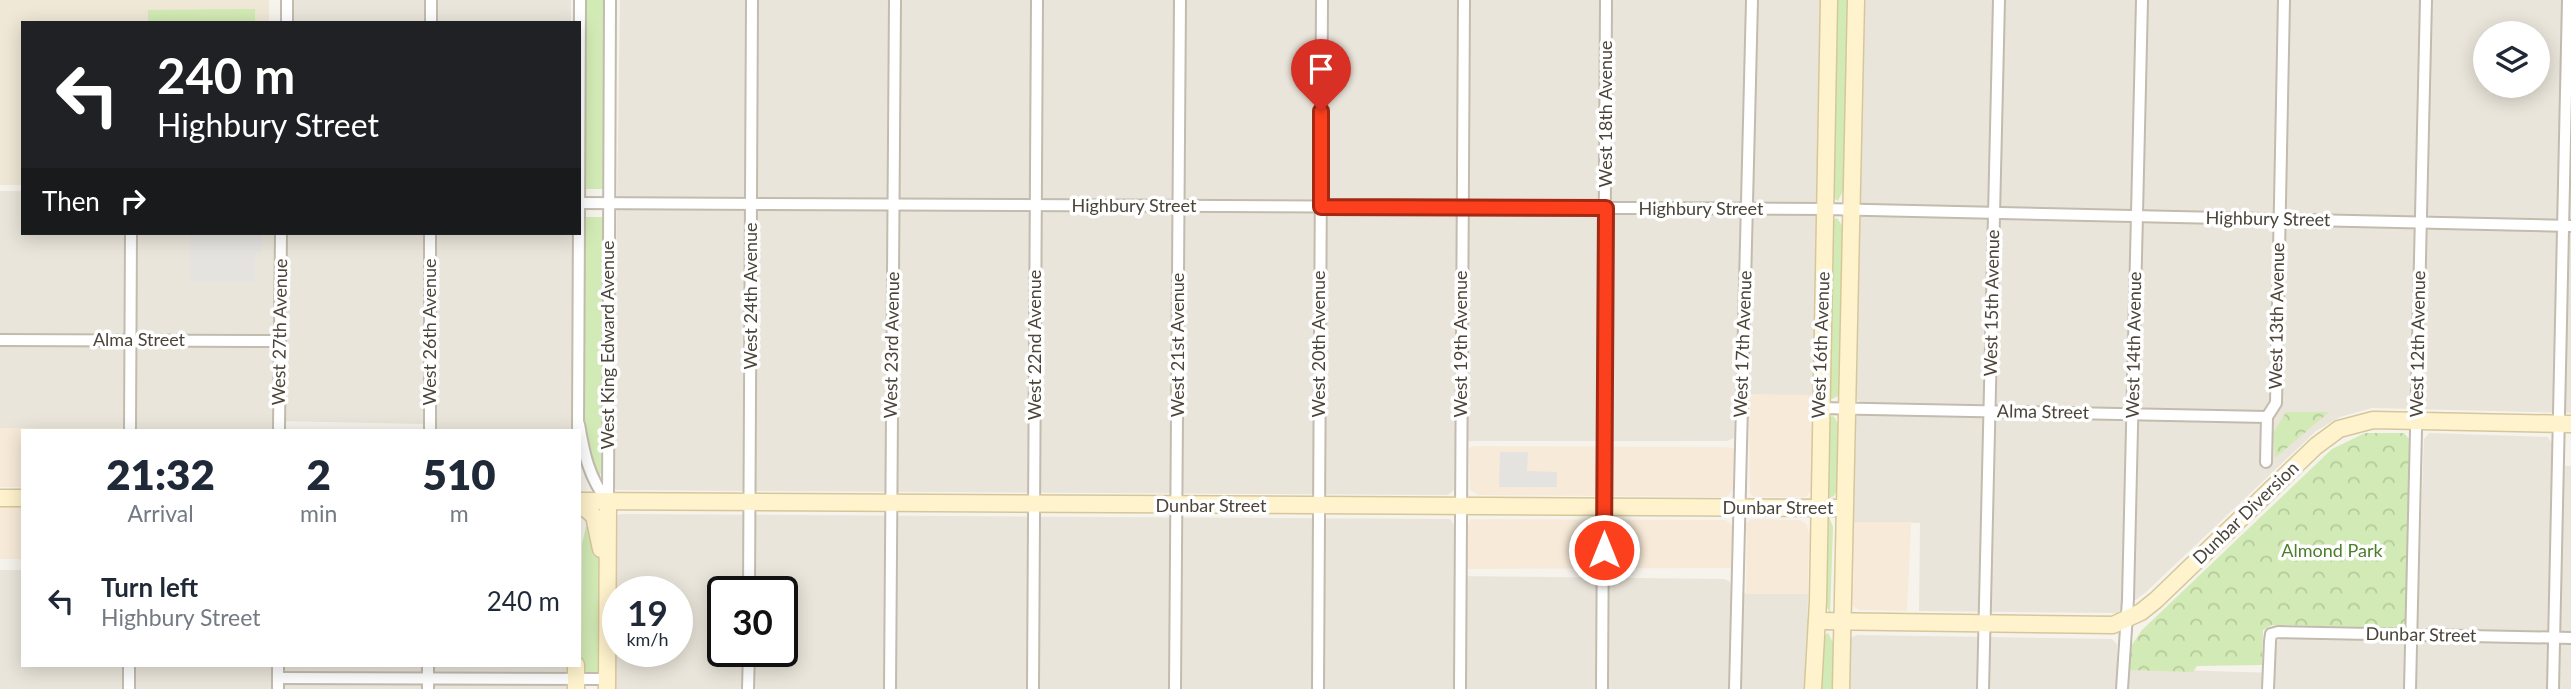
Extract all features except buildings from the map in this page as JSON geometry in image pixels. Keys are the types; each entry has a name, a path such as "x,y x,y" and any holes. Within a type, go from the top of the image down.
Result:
{"main road":[{"name":"West 16th Avenue","path":"1813,689 1817,621 1819,408 1829,0"},
{"name":"West 16th Avenue","path":"1840,689 1849,210 1856,0"},
{"name":"Dunbar Diversion","path":"2125,621 2155,600 2323,440 2352,423 2373,420 2416,421"},
{"path":"2416,421 2565,424"},
{"path":"0,498 21,499"},
{"name":"Dunbar Street","path":"581,502 1843,508"},
{"name":"West King Edward Avenue","path":"607,684 608,502"},
{"path":"581,504 594,516 602,554 608,560"},
{"path":"1817,621 2101,627 2125,621"}],"street":[{"path":"287,0 287,21"},
{"path":"431,0 431,21"},
{"name":"West King Edward Avenue","path":"580,0 580,21"},
{"name":"West King Edward Avenue","path":"608,502 611,0"},
{"name":"West 24th Avenue","path":"749,576 752,0"},
{"name":"West 23rd Avenue","path":"890,689 895,0"},
{"name":"West 22nd Avenue","path":"1033,689 1037,0"},
{"name":"West 21st Avenue","path":"1175,689 1180,0"},
{"name":"West 20th Avenue","path":"1318,689 1322,0"},
{"name":"West 19th Avenue","path":"1460,689 1464,0"},
{"name":"West 18th Avenue","path":"1602,689 1606,0"},
{"name":"West 17th Avenue","path":"1735,689 1752,0"},
{"name":"West 15th Avenue","path":"1983,689 1999,0"},
{"name":"West 14th Avenue","path":"2122,689 2142,0"},
{"name":"West 13th Avenue","path":"2266,462 2267,417 2276,403 2284,0"},
{"name":"West 12th Avenue","path":"2410,689 2426,0"},
{"path":"2553,689 2565,424 2568,0"},
{"name":"Highbury Street","path":"581,203 1825,209 2567,226"},
{"path":"130,429 131,235"},
{"name":"West 27th Avenue","path":"279,429 281,235"},
{"name":"West 26th Avenue","path":"430,235 430,429"},
{"name":"West King Edward Avenue","path":"578,429 579,235"},
{"name":"Alma Street","path":"0,340 279,341"},
{"name":"Alma Street","path":"1819,408 2267,417"},
{"path":"578,417 580,429"},
{"path":"581,436 592,480 608,502"},
{"name":"Dunbar Street","path":"2268,689 2271,634 2278,632 2571,638"},
{"path":"129,667 129,689"},
{"path":"748,689 749,667"},
{"path":"278,684 428,684 576,678 607,684"}],"shaded area":[{"path":"0,0 269,0 269,21 21,21 21,185 0,185"},
{"path":"289,0 571,0 571,21 289,21"},
{"path":"620,0 1821,0 1813,396 1736,394 1734,438 1727,441 1455,441 1454,490 1448,495 616,490 613,484"},
{"path":"1862,0 2571,0 2571,413 2372,408 2340,417 2316,431 2145,593 2117,613 1919,611 1920,523 1850,522 1853,419 1862,412 1862,403 1854,397"},
{"path":"0,191 21,191 21,235 572,235 572,429 425,429 424,424 276,421 275,429 0,428"},
{"path":"190,235 262,235 262,252 255,252 255,282 190,282"},
{"path":"1749,394 1813,395 1812,489 1806,497 1755,497 1750,494"},
{"path":"0,428 125,428 21,429 21,487 0,487"},
{"path":"2429,433 2548,437 2553,445 2553,465 2571,466 2571,689 1847,689 1849,639 1856,635 2112,639 2117,644 2117,668 2274,673 2276,642 2284,637 2417,641 2424,439"},
{"path":"1728,447 1734,449 1733,490 1726,497 1478,495 1470,490 1469,448"},
{"path":"1500,452 1528,452 1527,471 1557,472 1557,487 1499,487"},
{"path":"0,507 21,507 21,559 0,559"},
{"path":"621,514 1450,519 1455,526 1455,576 1725,579 1730,582 1731,593 1808,594 1806,689 612,689 612,667 693,667 693,576 614,576 615,516"},
{"path":"1471,519 1726,520 1732,526 1731,568 1465,569 1466,527"},
{"path":"1751,519 1800,520 1806,524 1809,532 1808,594 1746,594 1745,526"},
{"path":"1850,522 1911,522 1907,611 1859,610 1850,604"},
{"path":"0,570 21,570 21,667 571,667 571,689 0,689"}],"green space":[{"path":"584,0 605,0 603,189 583,189"},
{"path":"1833,0 1850,0 1846,185 1838,201 1832,197"},
{"path":"255,9 255,21 148,21 148,10"},
{"path":"584,217 604,217 601,473 597,481 585,418 582,385"},
{"path":"1837,218 1846,231 1841,389 1838,396 1832,399 1828,395 1833,220"},
{"path":"2286,412 2329,412 2275,458 2273,433"},
{"path":"1833,416 1840,431 1841,467 1837,489 1834,496 1829,498 1825,496 1828,418"},
{"name":"Almond Park","path":"2365,433 2404,433 2410,440 2406,625 2401,628 2272,625 2263,630 2262,665 2197,666 2193,672 2128,670 2129,649 2142,630 2332,449"},
{"path":"1829,517 1833,527 1830,615 1826,604"},
{"path":"588,518 598,546 600,562 600,674 583,674 581,670 582,544"},
{"path":"1828,633 1835,646 1835,689 1817,689 1824,636"}],"route":[{"path":"1321,111 1321,207 1606,208 1604,550"}]}
